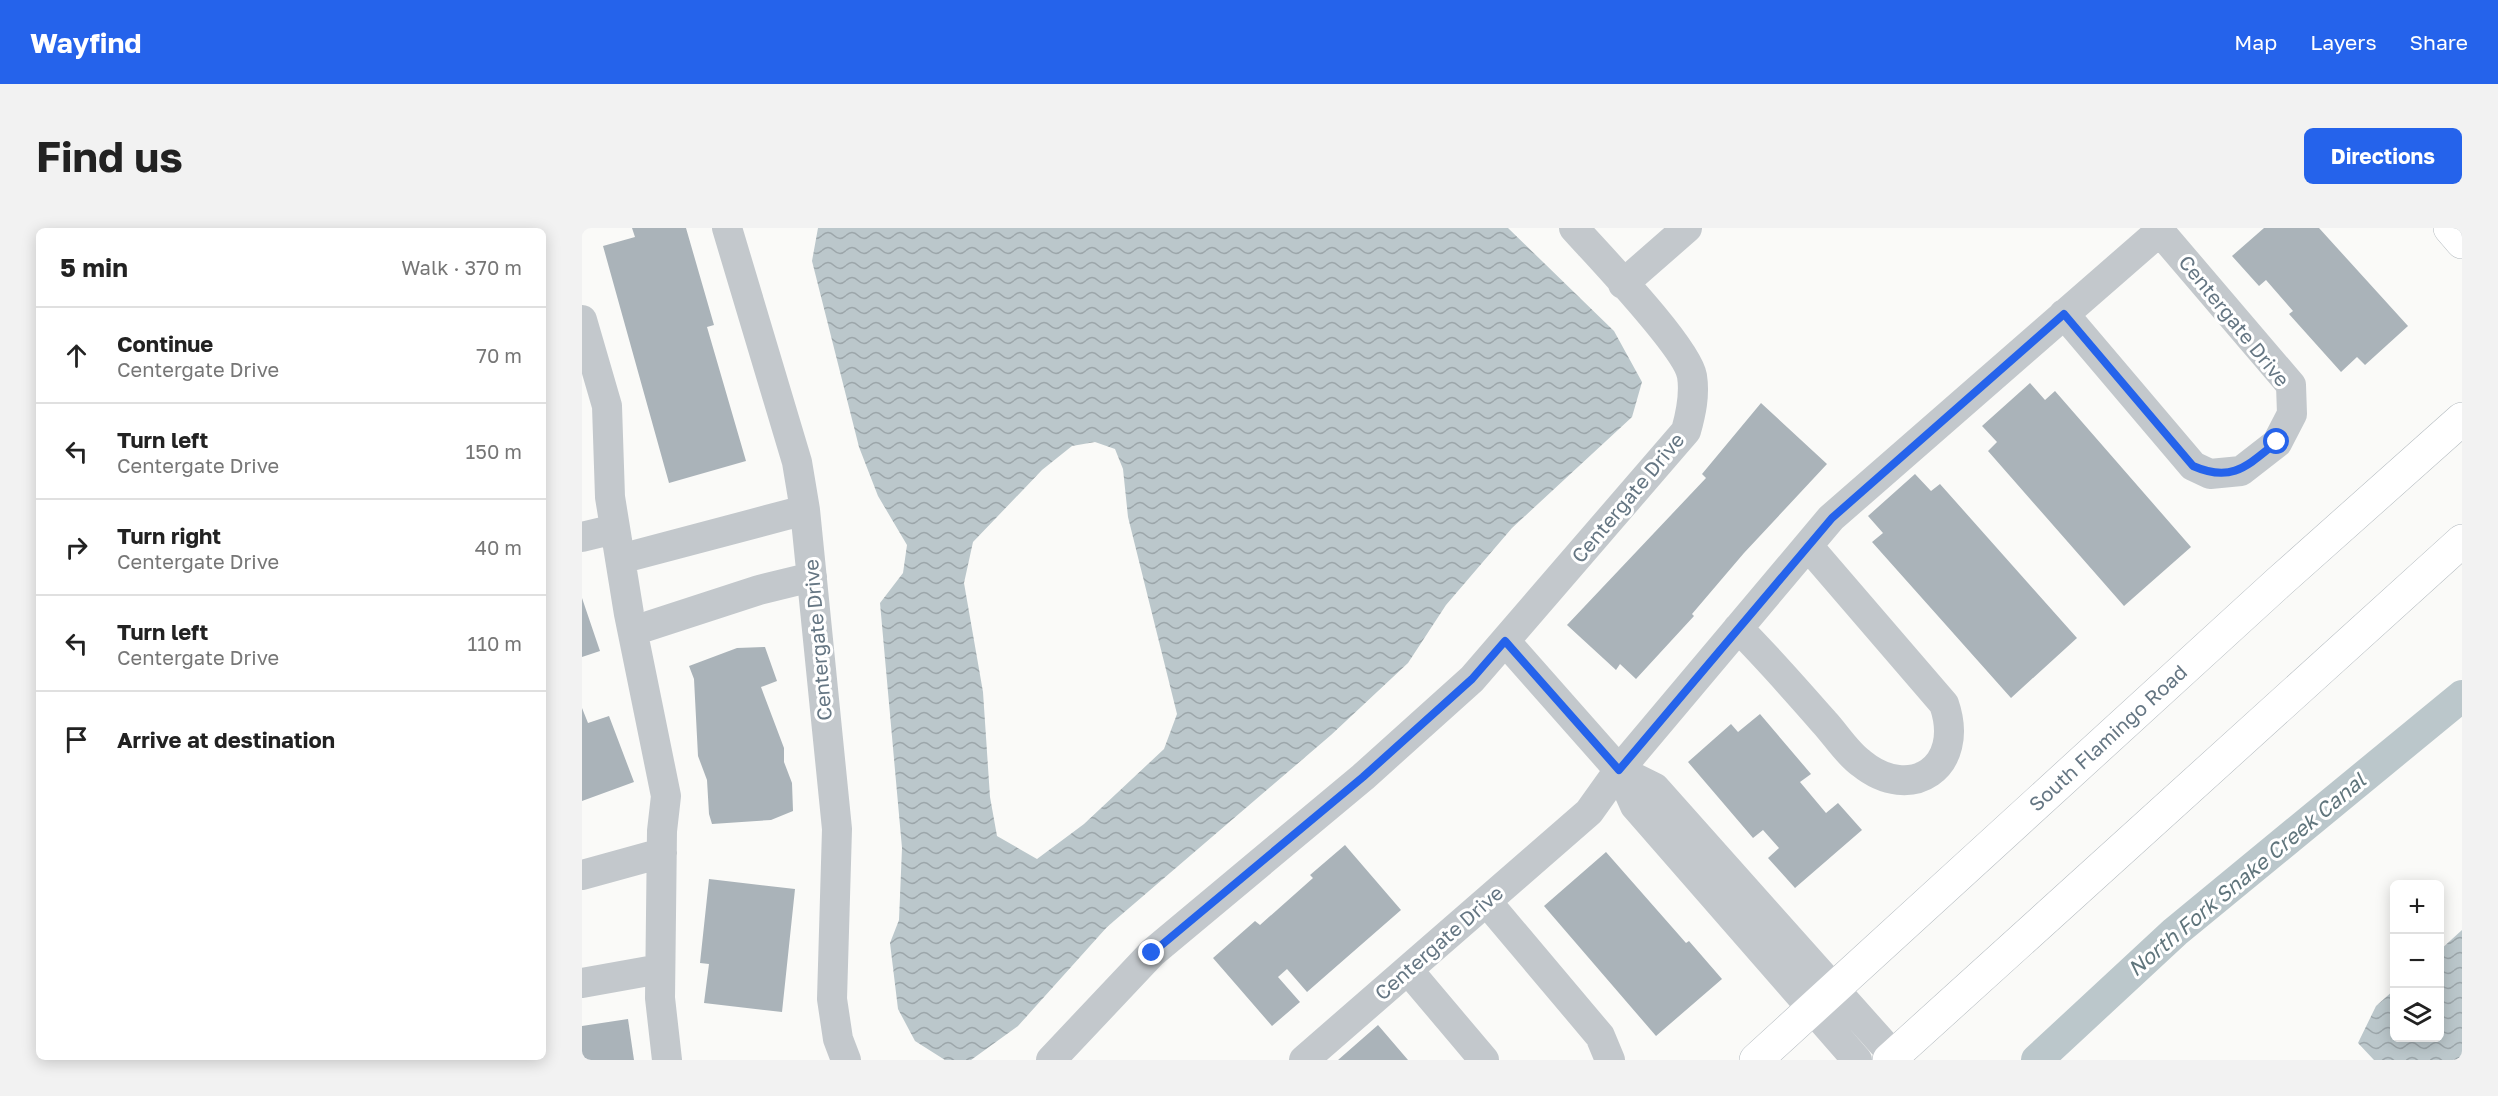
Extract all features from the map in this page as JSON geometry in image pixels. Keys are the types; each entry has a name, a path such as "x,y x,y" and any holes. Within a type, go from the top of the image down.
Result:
{"main road":[{"path":"2450,228 2462,242"},
{"name":"South Flamingo Road","path":"1756,1060 2462,419"},
{"path":"1891,1058 2462,541"}],"street":[{"name":"Centergate Drive","path":"727,228 796,462 805,510 837,829 832,999 838,1039 846,1060"},
{"name":"Centergate Drive","path":"1051,1060 1152,953 1363,777 1472,679 1686,431 1693,404 1692,374 1677,346 1574,228"},
{"path":"1623,284 1687,228"},
{"name":"Centergate Drive","path":"1304,1060 1589,812 1619,770 1832,518 2158,230 2291,385 2292,414 2277,442 2241,471 2210,474 2193,466 2064,314"},
{"path":"582,320 607,406 595,421 666,796 662,853 660,998 667,1060"},
{"path":"620,559 805,510"},
{"path":"582,537 615,529"},
{"path":"1738,628 1861,764 1890,778 1912,779 1930,773 1941,764 1950,743 1951,723 1944,704 1808,546"},
{"path":"633,631 759,590 812,577"},
{"path":"1505,641 1619,770 1635,806 1701,860 1823,998 1891,1058"},
{"path":"582,875 662,853"},
{"path":"1487,902 1600,1036 1610,1060"},
{"path":"582,983 660,969"},
{"path":"1408,970 1484,1060"},
{"path":"1823,998 1857,1060"}],"water":[{"path":"818,228 1508,228 1614,331 1642,382 1632,417 1512,528 1446,605 1408,663 1331,735 1107,927 1018,1026 971,1060 945,1060 915,1041 898,1009 890,943 899,920 902,848 880,603 903,573 907,545 878,496 859,447 812,261","holes":["1095,442 1115,449 1123,469 1128,517 1177,714 1164,749 1084,824 1037,859 997,836 990,797 983,692 964,583 973,542 1042,470 1072,446"]},
{"path":"2462,930 2462,1060 2374,1060 2358,1043 2376,1006 2390,994 2390,1042 2444,1042 2444,946"}],"building":[{"path":"632,228 686,228 714,325 707,327 746,461 669,483 603,246 635,237"},
{"path":"2264,228 2319,228 2408,326 2365,365 2357,357 2341,372 2289,314 2293,311 2266,280 2259,286 2232,256"},
{"path":"2030,383 2045,400 2055,391 2191,547 2124,606 1988,451 1997,442 1982,426"},
{"path":"1761,403 1827,464 1744,553 1692,614 1694,616 1636,679 1620,664 1616,670 1567,625 1706,478 1702,474"},
{"path":"1915,474 1931,491 1940,484 2077,638 2011,698 1872,542 1883,533 1868,516"},
{"path":"582,598 600,651 582,657"},
{"path":"765,647 777,681 761,687 784,748 784,762 792,783 793,811 771,820 712,824 709,814 707,780 698,756 694,679 689,666 737,648"},
{"path":"582,708 588,723 609,716 634,782 582,801"},
{"path":"1760,714 1811,774 1800,782 1826,813 1838,803 1862,830 1795,888 1768,858 1779,848 1763,830 1753,838 1688,762 1731,724 1738,732"},
{"path":"1345,845 1401,910 1307,992 1287,969 1278,977 1300,1002 1272,1026 1213,958 1255,921 1260,925 1313,878 1310,875"},
{"path":"1606,852 1686,943 1689,941 1722,979 1656,1036 1544,906"},
{"path":"709,879 795,889 782,1012 704,1003 709,964 700,963"},
{"path":"628,1019 634,1060 582,1060 582,1026"},
{"path":"1378,1025 1408,1060 1338,1060"}],"waterway":[{"name":"North Fork Snake Creek Canal","path":"2037,1060 2175,932 2462,696"}],"route":[{"path":"1152,953 1363,777 1472,679 1505,641 1619,770 1832,518 2064,314 2193,466 2210,474 2241,471 2277,442"}]}
